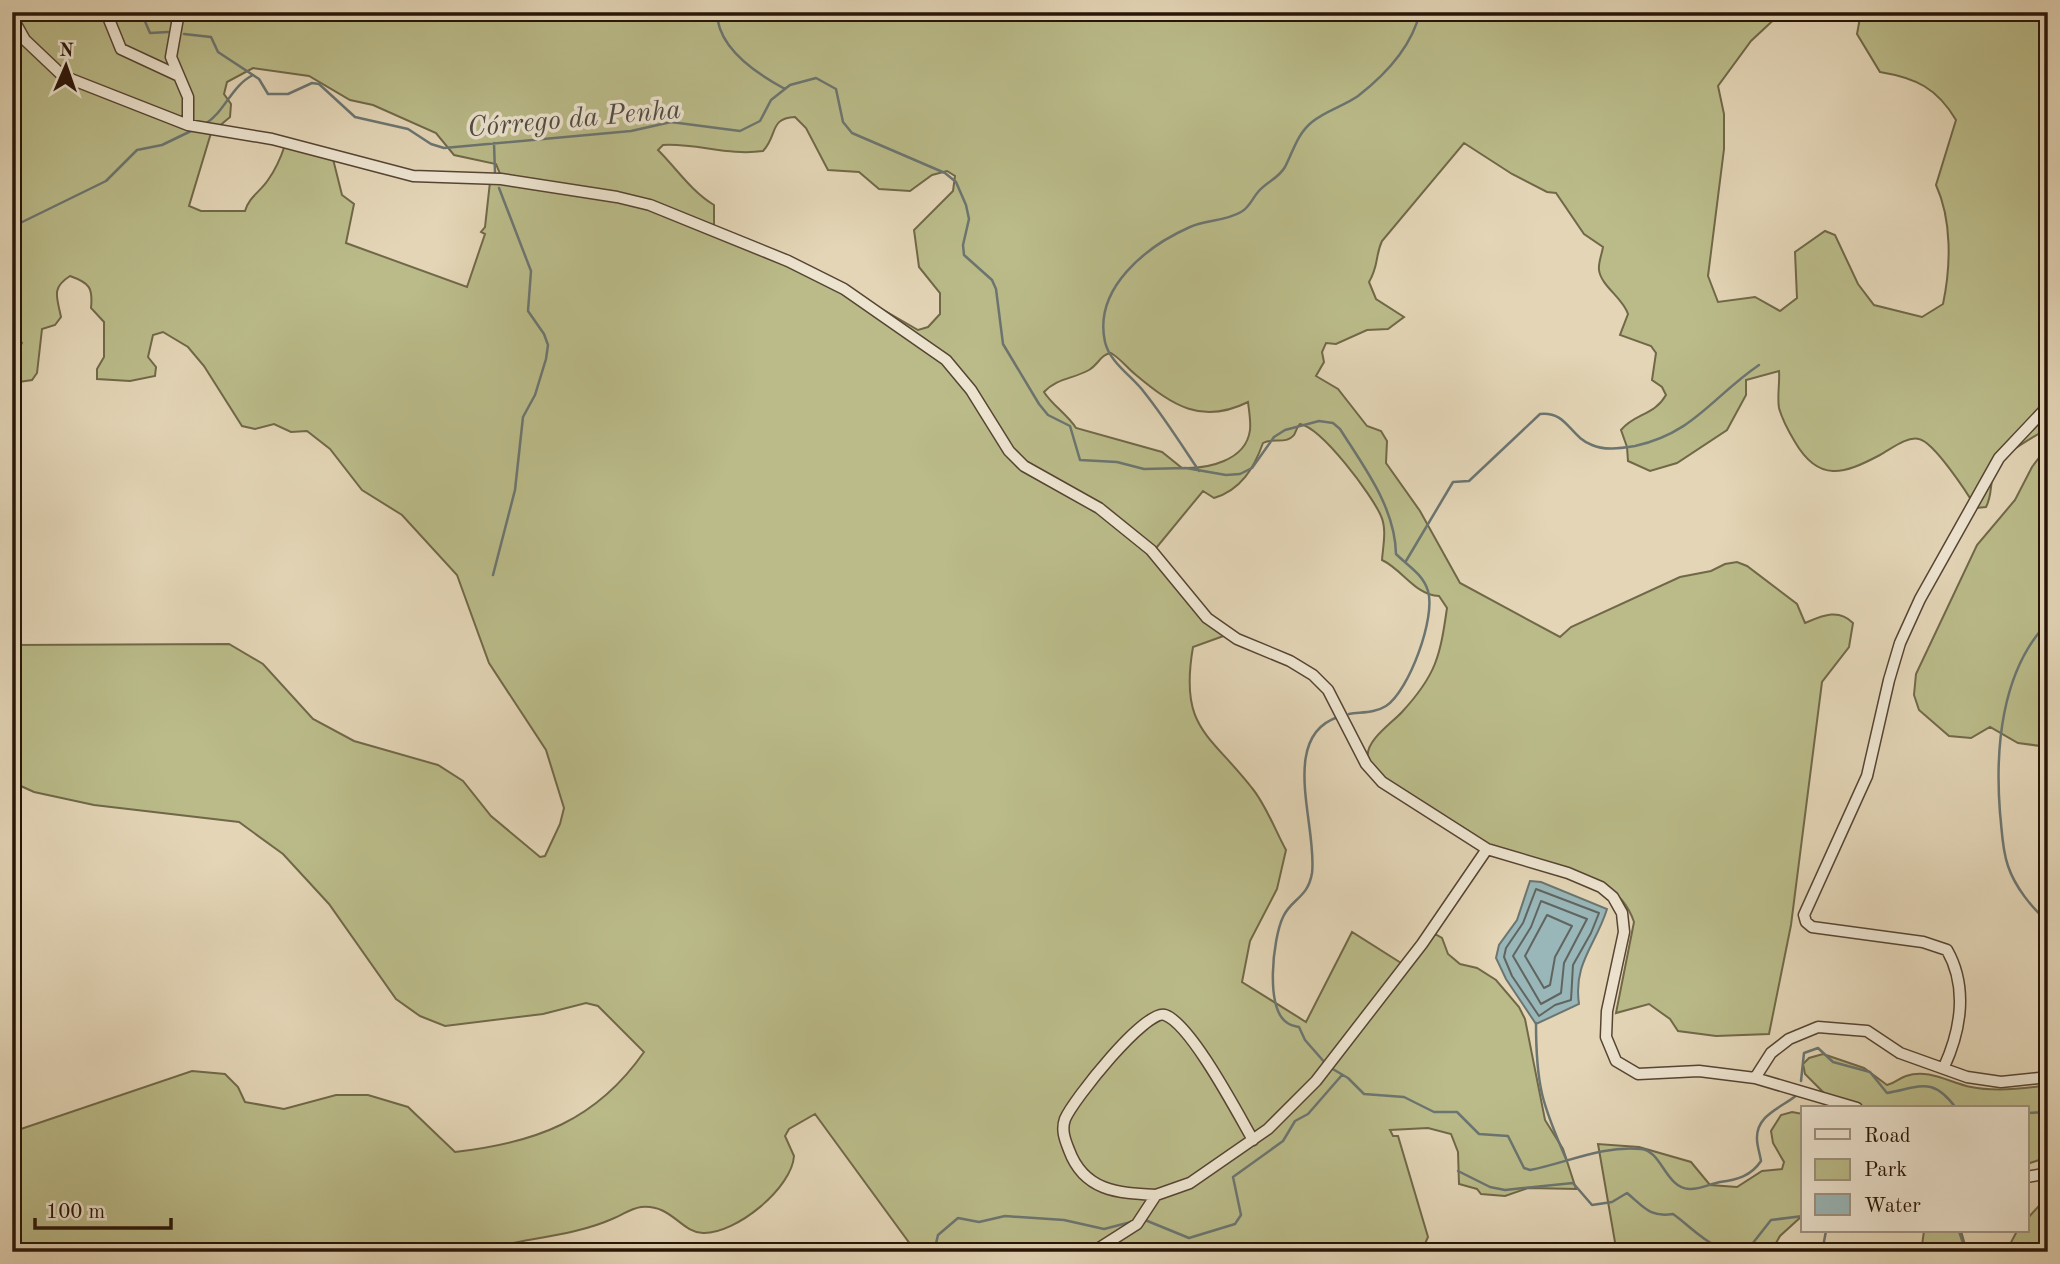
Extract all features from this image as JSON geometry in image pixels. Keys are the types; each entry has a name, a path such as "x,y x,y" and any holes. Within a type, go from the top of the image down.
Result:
{"street":[{"path":"106,12 121,49 177,75"},
{"path":"179,12 171,57 188,97 188,125"},
{"path":"12,17 25,40 64,76 188,125 272,139 414,176 501,179 617,197 650,205 788,261 844,289 946,360 971,390 1009,451 1024,466 1100,508 1151,550 1207,618 1237,639 1290,661 1313,675 1328,690 1366,764 1382,782 1487,849 1568,873 1601,887 1613,897 1622,913 1624,932 1607,1011 1606,1037 1616,1061 1638,1074 1699,1071 1755,1078 1850,1106"},
{"path":"1944,1067 1954,1045 1960,1012 1959,986 1947,950 1923,942 1812,927 1806,922 1804,915 1867,776 1892,668 1920,598 1999,457 2048,406"},
{"path":"1253,1140 1194,1044 1173,1020 1163,1014 1152,1015 1124,1043 1074,1103 1064,1122 1063,1136 1080,1171 1094,1185 1109,1191 1156,1195 1190,1183 1253,1140 1268,1129 1329,1066 1422,944 1487,849"},
{"path":"1755,1078 1771,1053 1789,1039 1818,1027 1867,1031 1900,1053 1967,1077 2001,1082 2048,1077"},
{"path":"2028,1177 2048,1173"},
{"path":"1093,1252 1137,1224 1156,1195"}],"green space":[{"path":"12,12 1782,12 1751,41 1718,86 1724,114 1724,149 1708,276 1718,302 1755,297 1780,311 1797,298 1795,252 1825,231 1835,235 1858,284 1874,305 1922,317 1943,304 1946,289 1949,259 1947,228 1936,185 1956,120 1941,100 1924,86 1880,72 1857,34 1861,12 2048,12 2048,428 2019,446 2000,463 1993,475 1986,507 1976,508 1942,458 1919,439 1904,441 1867,462 1844,470 1833,471 1813,464 1795,442 1780,412 1779,371 1746,380 1746,395 1727,430 1677,463 1650,471 1628,461 1627,447 1621,430 1632,420 1656,407 1666,395 1662,387 1652,380 1656,353 1651,346 1620,335 1628,314 1601,276 1599,264 1603,247 1584,234 1556,193 1547,192 1512,174 1464,143 1380,246 1369,282 1376,299 1404,317 1388,329 1367,330 1336,344 1326,343 1322,352 1324,362 1316,376 1338,389 1367,426 1381,431 1387,441 1386,463 1420,511 1460,583 1560,637 1571,627 1680,577 1737,562 1747,566 1797,604 1805,623 1836,615 1853,623 1849,647 1822,682 1791,925 1769,1034 1716,1036 1678,1031 1670,1019 1649,1004 1616,1013 1634,922 1618,895 1594,880 1520,858 1467,836 1390,784 1374,770 1368,751 1429,676 1439,653 1447,608 1439,596 1416,587 1382,560 1384,526 1381,516 1357,479 1321,437 1300,424 1291,438 1263,443 1251,469 1239,484 1214,498 1203,491 1152,553 1229,634 1193,647 1190,695 1194,713 1211,741 1257,795 1286,850 1277,889 1250,941 1242,982 1306,1022 1352,932 1409,968 1435,934 1442,938 1448,954 1460,964 1477,968 1496,980 1519,1007 1525,1019 1545,1120 1563,1149 1576,1189 1528,1188 1505,1196 1481,1194 1477,1189 1459,1184 1458,1152 1451,1134 1428,1128 1390,1130 1393,1136 1398,1136 1428,1237 1424,1246 1425,1252 1364,1252 1363,1249 1361,1252 916,1252 815,1114 789,1129 785,1136 794,1156 784,1182 773,1195 746,1218 716,1231 695,1231 661,1210 641,1207 587,1228 508,1244 509,1252 12,1252 12,1132 192,1071 225,1074 238,1087 245,1102 284,1109 336,1095 368,1095 408,1107 455,1152 512,1142 562,1124 584,1112 605,1095 644,1052 598,1006 586,1003 543,1014 445,1026 420,1016 396,999 329,904 283,854 239,822 94,805 34,792 12,782 12,645 229,644 263,664 313,719 354,741 438,765 463,781 491,816 540,857 545,856 560,824 564,808 546,750 489,663 457,575 402,515 362,490 330,449 307,431 291,432 274,424 255,429 242,426 204,366 188,347 163,332 153,335 148,357 156,367 155,376 130,381 97,379 97,369 104,357 104,322 91,308 89,287 70,276 58,289 61,317 55,325 42,329 37,373 32,380 19,382 12,378 12,361 22,343 12,333","holes":["253,68 309,76 350,100 373,105 436,133 454,155 496,164 501,176 490,182 485,227 481,232 485,234 467,287 346,243 354,204 342,195 333,159 285,145 273,172 245,211 201,211 189,206 211,133 230,117 231,104 224,94 227,82","795,117 806,128 828,170 859,172 879,189 910,191 932,175 947,171 955,176 953,191 914,230 919,267 940,293 940,314 928,327 918,330 878,307 714,227 714,205 691,186 658,150 663,145 676,145 737,152 763,151 777,124","1108,354 1115,355 1163,396 1189,409 1216,412 1248,402 1250,430 1247,441 1233,456 1224,461 1203,467 1182,468 1162,452 1076,428 1044,392 1054,384 1089,370"]},
{"path":"2048,446 2048,747 2018,743 1990,727 1971,738 1949,736 1919,710 1914,695 1916,674 1977,545 2015,500 2032,467"},
{"path":"1823,1054 1864,1068 1887,1085 1906,1076 1923,1074 1980,1089 2048,1085 2048,1157 2028,1164 2028,1106 1831,1106 1831,1100 1805,1074 1803,1064 1809,1058"},
{"path":"1792,1112 1801,1114 1801,1217 1780,1236 1771,1252 1610,1252 1615,1242 1598,1144 1639,1147 1691,1162 1710,1185 1737,1187 1762,1171 1782,1169 1784,1162 1773,1143 1771,1131 1781,1115"},
{"path":"2048,1196 2048,1252 2006,1252 2016,1232 2028,1232 2028,1218"},
{"path":"1924,1232 1961,1232 1967,1252 1921,1252"}],"water":[{"path":"1530,881 1541,882 1607,909 1582,965 1579,1004 1536,1024 1506,979 1496,958 1499,945 1517,920"}],"waterway":[{"name":"Córrego da Penha","path":"141,12 150,33 168,32"},
{"path":"717,12 719,25 731,48 751,67 785,89"},
{"path":"1199,471 1151,401 1116,363 1108,350 1103,322 1115,287 1127,271 1157,245 1196,225 1235,215 1246,208 1261,189 1282,171 1299,138 1312,122 1358,96 1396,59 1411,37 1420,12"},
{"name":"Córrego da Penha","path":"184,34 211,37 218,52 259,79 268,94 288,94 312,83 319,84 355,117 408,129 431,144 444,148 631,131 671,122 740,131 760,121 771,100 790,85 816,78 836,89 843,122 852,133 945,173 956,182 969,219 963,245 964,255 992,280 996,289 1003,344 1039,404 1048,415 1070,426 1080,460 1117,462 1144,469 1186,468 1226,475 1240,474 1252,468 1274,437 1285,430 1319,421 1333,423 1340,429 1377,488 1390,520 1396,554 1423,580 1429,603 1419,653 1395,698 1377,710 1349,714"},
{"path":"205,124 218,113 239,86 253,75"},
{"path":"12,227 106,181 137,150 162,145 191,131"},
{"path":"494,143 495,173"},
{"path":"493,575 515,490 523,417 535,395 548,345 544,334 528,311 531,271 499,188"},
{"path":"1406,561 1453,482 1469,481 1540,414 1549,414 1563,420 1578,436 1597,447 1635,446 1655,440 1688,423 1759,365"},
{"path":"2048,622 2032,642 2011,687 2004,712 1999,763 2002,840 2008,866 2025,897 2048,922"},
{"name":"Córrego da Penha","path":"1326,1064 1305,1040 1299,1027 1289,1024 1281,1017 1273,990 1273,973 1279,927 1286,911 1307,888 1312,873 1305,786 1305,763 1309,743 1320,728 1338,717"},
{"path":"1536,1023 1537,1063 1542,1094 1567,1161"},
{"name":"Córrego da Penha","path":"1801,1081 1804,1053 1818,1048 1833,1062 1870,1072 1887,1093 1925,1086 1940,1091 1954,1106"},
{"name":"Córrego da Penha","path":"1331,1068 1348,1078 1364,1094 1404,1097 1434,1112 1457,1112 1479,1134 1508,1136 1524,1168 1530,1170 1613,1150 1641,1149 1654,1156 1674,1182 1689,1189 1738,1178 1753,1170 1761,1161 1757,1139 1761,1124 1771,1113 1797,1095"},
{"path":"1145,1220 1189,1238 1235,1224 1241,1215 1233,1177 1283,1141 1295,1121 1308,1114 1342,1075"},
{"name":"Córrego da Penha","path":"2028,1113 2048,1112"},
{"path":"1458,1171 1490,1187 1505,1190 1573,1183 1592,1205 1612,1202 1627,1193 1653,1213 1673,1214 1708,1241 1727,1250 1749,1248 1771,1220 1801,1216"},
{"path":"934,1252 938,1235 958,1218 979,1222 1005,1216 1064,1220 1104,1229 1131,1222"},
{"path":"1822,1252 1826,1232"},
{"path":"1959,1232 1966,1252"}]}
